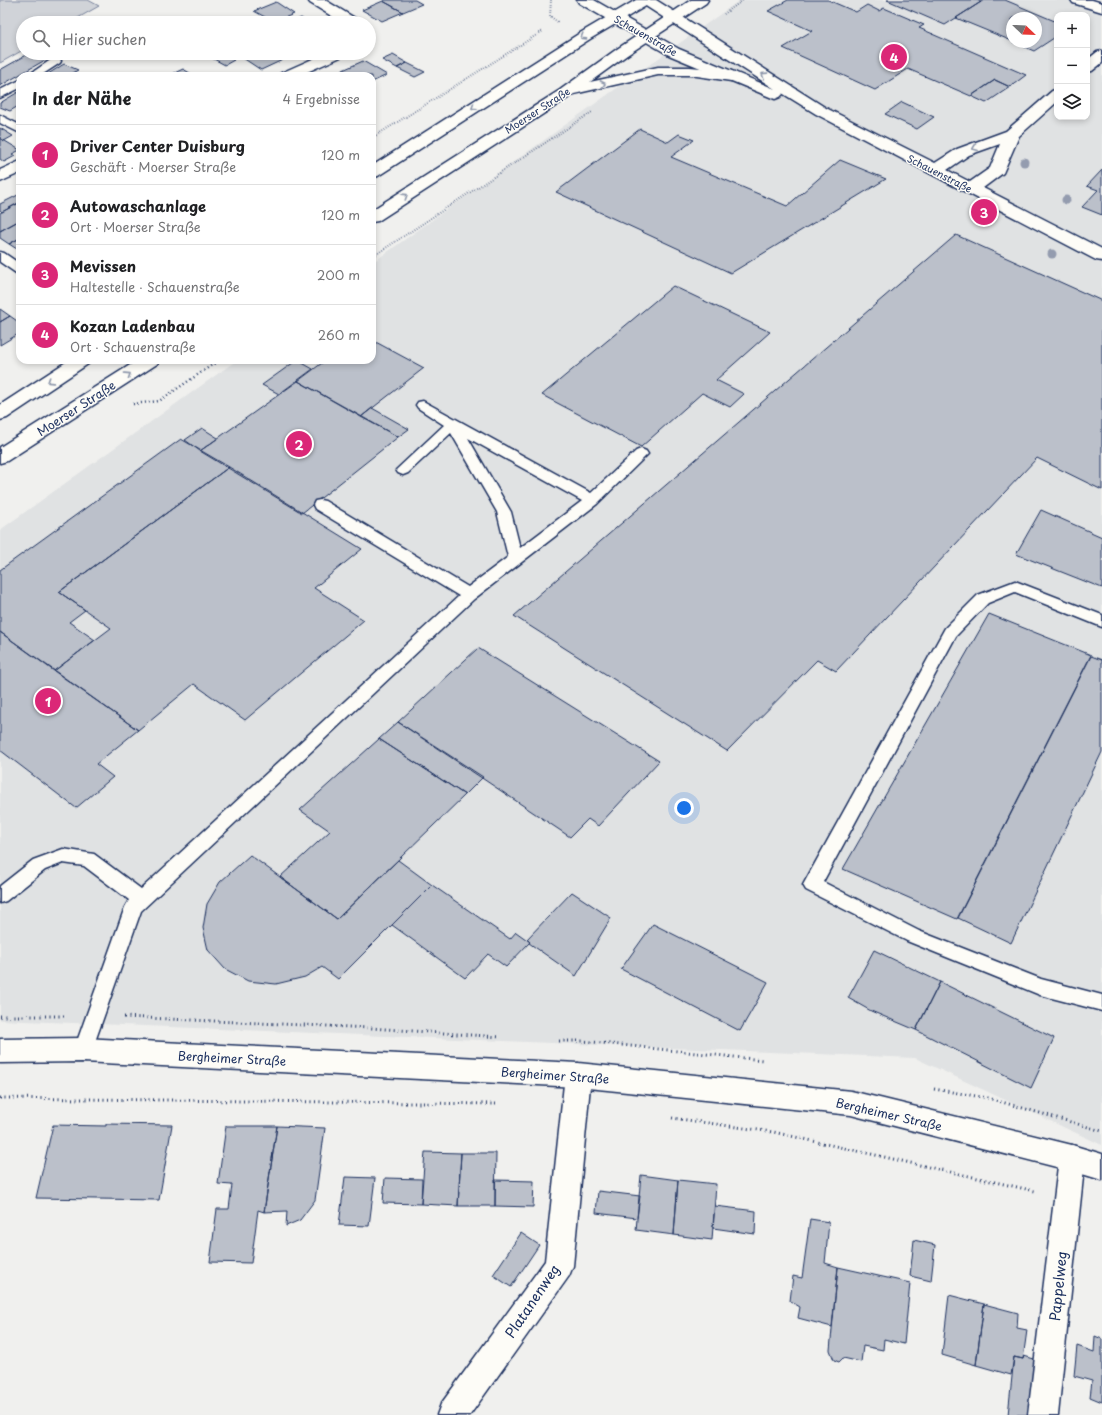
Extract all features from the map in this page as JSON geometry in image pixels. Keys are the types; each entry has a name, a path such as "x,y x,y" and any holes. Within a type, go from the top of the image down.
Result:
{"street":[{"path":"315,0 342,16"},
{"path":"327,7 344,0"},
{"name":"Schauenstraße","path":"584,0 674,52 820,111 1102,256"},
{"path":"376,170 585,36 646,0"},
{"name":"Schauenstraße","path":"646,0 675,17 820,111"},
{"name":"Moerser Straße","path":"376,214 565,92 701,0"},
{"path":"1078,0 1102,8"},
{"path":"1090,65 1102,55"},
{"path":"295,72 322,60"},
{"path":"565,92 658,71 690,71 731,76"},
{"path":"935,170 963,152 1012,134 1054,97"},
{"path":"972,189 997,170 1012,134"},
{"path":"0,177 16,168"},
{"path":"0,414 76,364"},
{"name":"Moerser Straße","path":"0,456 145,364"},
{"name":"Bergheimer Straße","path":"0,1051 83,1050 578,1075 851,1102 1102,1167"},
{"name":"Platanenweg","path":"452,1415 559,1266 578,1075"},
{"name":"Pappelweg","path":"1043,1415 1072,1158"}],"lane":[{"path":"38,72 56,61"},
{"path":"0,95 16,85"},
{"path":"0,118 16,128"},
{"path":"0,256 16,267"},
{"path":"423,405 453,424 592,500"},
{"path":"403,470 453,424"},
{"path":"453,424 504,512 516,559"},
{"path":"83,1050 134,907 469,595 592,500 641,454"},
{"path":"320,505 469,595"},
{"path":"1102,621 1015,586 983,599 950,632 812,886 913,936 1040,987 1102,1003"},
{"path":"0,896 39,865 63,856 88,859 142,900"}],"path":[{"path":"550,0 550,16 557,22"},
{"path":"729,10 743,0"},
{"path":"376,135 544,30"},
{"path":"376,254 595,110"}],"shaded area":[{"path":"0,0 88,0 99,6 81,16 16,16 16,54 0,63"},
{"path":"740,0 1068,0 1102,12 1102,1145 915,1058 0,1020 0,530 231,364 376,364 376,260"}],"building":[{"path":"415,0 422,4 403,12 383,1"},
{"path":"788,0 828,0 856,12 867,5 879,11 884,8 924,25 919,28 1026,75 1010,87 995,80 971,96 908,69 875,90 783,48 812,31 768,11"},
{"path":"887,0 977,0 981,2 945,25"},
{"path":"984,0 1005,0 1033,12 1006,12 1006,39 956,18"},
{"path":"383,1 403,12 382,21 376,18 376,16 373,16 362,10"},
{"path":"276,2 294,14 289,16 263,16 254,11"},
{"path":"1042,16 1054,21 1054,38 1042,46"},
{"path":"1027,48 1039,48 1034,51"},
{"path":"393,55 407,63 397,68 382,60"},
{"path":"18,60 45,60 24,72 16,72 16,77 0,86 0,70"},
{"path":"216,60 234,60 225,65"},
{"path":"246,60 282,60 261,70"},
{"path":"363,61 387,75 376,80 376,72 338,72"},
{"path":"407,63 425,72 415,77 397,68"},
{"path":"64,64 78,70 75,72 51,72"},
{"path":"183,69 188,72 177,72"},
{"path":"995,80 1010,87 986,103 971,96"},
{"path":"16,93 16,107 10,111 0,107 0,103"},
{"path":"902,102 934,117 917,129 885,114"},
{"path":"0,128 13,136 4,141 0,138"},
{"path":"640,129 668,142 679,134 694,140 671,157 787,206 840,160 886,179 731,273 556,192"},
{"path":"0,138 16,148 16,152 12,154 15,156 4,162 0,159"},
{"path":"1102,170 1102,215 1082,207 1098,190 1087,186"},
{"path":"16,196 16,204 2,212 0,210 0,204"},
{"path":"16,205 16,222 0,231 0,213"},
{"path":"16,222 16,240 9,244 0,238 0,231"},
{"path":"956,235 1102,301 1102,490 1037,458 836,671 817,660 727,751 514,616"},
{"path":"16,240 16,248 9,244"},
{"path":"673,286 770,332 716,380 744,394 730,407 702,393 641,447 542,395"},
{"path":"0,309 10,316 0,322"},
{"path":"10,316 16,320 16,335 0,345 0,322"},
{"path":"376,342 424,368 361,417 298,381 321,364 376,364"},
{"path":"291,364 304,364 313,369 279,394 262,385"},
{"path":"298,381 398,437 302,513 200,451"},
{"path":"372,408 409,429 398,437 361,417"},
{"path":"202,428 218,438 200,451 185,440"},
{"path":"181,439 229,467 59,592 85,610 69,622 95,640 54,671 0,632 0,570"},
{"path":"229,467 362,549 314,588 364,620 245,720 194,684 138,730 54,671 111,628 59,592"},
{"path":"1041,510 1102,537 1102,588 1016,554"},
{"path":"989,614 1091,655 957,919 843,869"},
{"path":"0,632 138,730 96,764 113,777 76,808 0,750"},
{"path":"478,648 659,761 598,826 588,819 570,837 398,722"},
{"path":"1091,656 1102,660 1102,752 1011,943 958,918"},
{"path":"398,722 483,777 465,795 379,739"},
{"path":"379,739 465,795 337,919 280,877 330,831 300,810"},
{"path":"250,855 337,919 398,860 432,885 338,979 322,967 305,977 276,984 248,981 225,969 208,950 203,928 207,904 220,882"},
{"path":"432,885 510,939 516,932 530,942 506,967 488,954 465,978 392,925"},
{"path":"572,892 611,918 576,976 529,943 530,942 527,939"},
{"path":"653,924 768,982 740,1031 621,969"},
{"path":"874,950 940,982 916,1030 871,1011 848,998"},
{"path":"940,982 1054,1038 1031,1088 916,1030"},
{"path":"106,1124 172,1125 159,1200 36,1198 53,1125 106,1126"},
{"path":"226,1126 277,1126 264,1212 258,1210 251,1263 210,1262 217,1209 229,1209 232,1185 218,1184"},
{"path":"277,1126 325,1128 315,1200 300,1220 286,1226 287,1211 264,1212"},
{"path":"425,1152 461,1153 458,1206 421,1204"},
{"path":"461,1153 496,1153 495,1206 458,1206"},
{"path":"641,1175 678,1180 674,1235 636,1230"},
{"path":"345,1177 375,1178 369,1226 339,1225"},
{"path":"385,1178 422,1179 421,1204 383,1203"},
{"path":"495,1180 534,1181 533,1207 495,1206"},
{"path":"678,1180 716,1184 712,1240 674,1235"},
{"path":"598,1191 640,1196 637,1218 596,1213"},
{"path":"715,1206 756,1211 755,1234 713,1228"},
{"path":"810,1219 829,1222 825,1263 838,1267 832,1327 798,1318 800,1307 790,1301 793,1276 802,1278"},
{"path":"521,1233 539,1245 511,1287 493,1275"},
{"path":"914,1240 935,1245 931,1281 910,1276"},
{"path":"838,1267 910,1283 904,1344 884,1339 883,1350 863,1346 861,1362 843,1358 839,1362 834,1360 830,1350"},
{"path":"949,1295 984,1304 976,1365 942,1355"},
{"path":"984,1304 1018,1313 1017,1328 1027,1330 1023,1359 1014,1357 1011,1375 976,1365"},
{"path":"1095,1336 1102,1339 1102,1402 1090,1397 1092,1381 1074,1376 1077,1346 1094,1352"},
{"path":"1024,1356 1034,1359 1029,1415 1008,1415 1014,1357 1023,1359"}],"place":[{"name":"Kozan Ladenbau","path":"894,57"},
{"name":"Mevissen","path":"984,212"},
{"name":"Autowaschanlage","path":"299,444"},
{"name":"Driver Center Duisburg","path":"48,701"}]}
